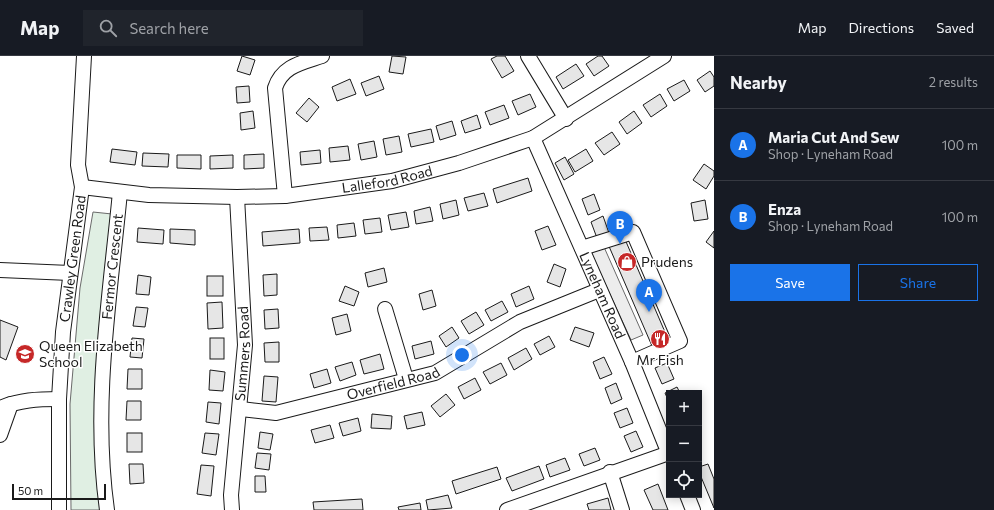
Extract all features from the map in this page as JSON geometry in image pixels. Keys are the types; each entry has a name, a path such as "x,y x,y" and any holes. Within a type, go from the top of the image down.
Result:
{"street":[{"name":"Crawley Green Road","path":"59,510 59,399 63,332 82,187 78,165 84,56"},
{"path":"284,196 274,88 278,77 293,66 322,56"},
{"path":"528,56 566,119"},
{"name":"Lalleford Road","path":"82,187 149,194 237,197 284,196 392,181 459,163 533,138 566,119 664,56"},
{"name":"Lyneham Road","path":"533,138 632,362 666,446"},
{"name":"Fermor Crescent","path":"107,510 103,483 100,391 120,192"},
{"name":"Summers Road","path":"232,510 231,495 241,410 245,345 237,197"},
{"path":"582,248 633,232 680,341 632,362"},
{"path":"0,270 70,273"},
{"name":"Overfield Road","path":"241,410 276,413 406,379 435,373 520,322 599,290"},
{"path":"386,309 406,379"},
{"path":"0,435 5,406 38,399 59,399"},
{"path":"507,510 610,472 666,454"},
{"path":"610,472 622,510"},
{"path":"688,498 693,510"}],"green space":[{"path":"93,212 112,214 95,392 100,510 71,510 70,404 80,288"}],"shaded area":[{"path":"604,247 643,335 631,340 591,253"}],"building":[{"path":"242,56 255,60 250,75 237,71"},
{"path":"392,56 406,57 403,74 389,72"},
{"path":"497,56 505,56 514,71 502,78 491,59"},
{"path":"598,56 602,56 609,66 594,76 586,64"},
{"path":"576,64 584,76 563,89 556,77"},
{"path":"710,71 714,77 714,86 705,92 697,80"},
{"path":"379,76 384,89 366,96 361,83"},
{"path":"350,79 356,94 337,101 332,87"},
{"path":"684,80 690,91 674,101 667,89"},
{"path":"249,86 250,102 237,103 236,87"},
{"path":"530,94 536,107 518,115 512,101"},
{"path":"660,94 667,106 651,117 643,105"},
{"path":"309,98 319,107 307,122 296,113"},
{"path":"504,105 509,118 490,125 485,112"},
{"path":"253,111 255,128 241,130 240,113"},
{"path":"634,111 642,123 627,134 619,122"},
{"path":"477,115 481,128 465,133 461,121"},
{"path":"452,121 456,135 440,140 436,126"},
{"path":"431,129 434,142 411,147 408,134"},
{"path":"612,132 620,144 604,155 595,143"},
{"path":"399,136 402,152 386,155 383,139"},
{"path":"374,141 377,157 361,160 358,144"},
{"path":"348,146 350,160 330,162 329,148"},
{"path":"112,149 137,152 135,165 110,162"},
{"path":"586,149 593,161 575,172 568,160"},
{"path":"320,150 321,163 301,165 300,152"},
{"path":"143,153 169,154 168,167 142,166"},
{"path":"264,154 264,168 244,169 244,155"},
{"path":"177,155 201,155 201,169 177,168"},
{"path":"233,155 233,168 210,169 210,156"},
{"path":"565,157 574,174 564,180 555,163"},
{"path":"704,164 714,171 714,176 706,189 693,180"},
{"path":"528,178 532,191 497,203 493,189"},
{"path":"484,193 488,206 468,211 464,198"},
{"path":"594,194 600,210 588,215 582,199"},
{"path":"456,200 459,215 443,219 440,204"},
{"path":"705,200 708,219 694,221 691,203"},
{"path":"430,207 433,221 416,224 414,211"},
{"path":"406,212 409,227 391,230 388,215"},
{"path":"603,216 609,233 597,238 591,222"},
{"path":"380,218 382,232 365,234 363,220"},
{"path":"354,223 356,236 338,238 337,225"},
{"path":"548,226 556,245 542,250 535,231"},
{"path":"327,227 329,240 310,241 309,228"},
{"path":"138,228 164,230 163,244 137,242"},
{"path":"170,229 195,230 195,245 170,243"},
{"path":"299,229 300,243 263,246 262,232"},
{"path":"714,231 714,248 706,242"},
{"path":"624,237 668,339 652,346 608,244"},
{"path":"554,264 566,269 560,287 547,282"},
{"path":"384,268 387,282 368,287 365,273"},
{"path":"277,274 277,295 264,296 263,275"},
{"path":"138,275 151,277 149,295 136,294"},
{"path":"207,276 223,276 223,296 207,296"},
{"path":"345,286 359,292 354,306 339,301"},
{"path":"529,286 534,299 516,307 511,294"},
{"path":"432,290 436,306 423,310 419,294"},
{"path":"502,301 508,312 491,321 485,310"},
{"path":"222,302 223,328 208,329 207,303"},
{"path":"136,307 148,308 145,327 133,326"},
{"path":"278,309 279,328 265,329 264,310"},
{"path":"476,312 484,325 469,334 461,321"},
{"path":"347,314 351,331 336,335 332,318"},
{"path":"0,320 18,327 6,360 0,357"},
{"path":"452,327 459,338 446,347 439,336"},
{"path":"575,327 594,333 589,347 570,340"},
{"path":"549,336 555,347 540,355 534,344"},
{"path":"132,338 144,339 142,358 130,357"},
{"path":"210,338 224,338 224,359 210,359"},
{"path":"431,341 434,354 415,359 412,346"},
{"path":"279,342 279,362 265,362 264,343"},
{"path":"526,348 532,359 514,370 508,358"},
{"path":"380,354 384,369 364,374 360,360"},
{"path":"604,357 612,374 600,379 593,362"},
{"path":"352,362 356,375 340,381 335,367"},
{"path":"501,363 507,375 490,384 483,372"},
{"path":"667,363 674,379 662,384 655,368"},
{"path":"128,369 142,369 142,389 127,389"},
{"path":"327,369 331,383 314,388 310,374"},
{"path":"210,370 225,372 223,391 209,390"},
{"path":"264,376 278,377 276,402 262,401"},
{"path":"475,378 481,390 464,399 458,387"},
{"path":"616,383 622,399 611,404 605,388"},
{"path":"677,387 678,390 671,390"},
{"path":"446,394 455,405 440,417 431,406"},
{"path":"127,401 141,401 141,420 126,420"},
{"path":"208,402 221,403 219,424 206,422"},
{"path":"627,408 633,423 620,428 614,413"},
{"path":"422,412 425,425 407,429 404,416"},
{"path":"372,414 392,416 391,429 371,428"},
{"path":"358,418 361,431 343,436 339,423"},
{"path":"330,425 334,438 315,443 311,430"},
{"path":"636,431 643,447 631,452 624,436"},
{"path":"260,432 273,434 270,450 258,448"},
{"path":"127,433 142,433 142,452 127,452"},
{"path":"205,433 219,434 216,455 202,453"},
{"path":"595,448 600,460 584,466 579,454"},
{"path":"257,453 271,454 269,470 255,468"},
{"path":"565,458 570,470 550,477 546,465"},
{"path":"129,464 143,464 144,483 130,484"},
{"path":"708,464 714,479 714,508 702,479 702,466"},
{"path":"201,465 214,466 211,496 197,494"},
{"path":"539,466 544,479 512,491 506,478"},
{"path":"497,467 501,479 456,494 452,481"},
{"path":"255,476 265,476 266,492 255,492"},
{"path":"658,484 668,510 653,510 644,490"},
{"path":"448,495 452,508 428,510 426,500"},
{"path":"608,498 611,510 589,510 587,504"},
{"path":"362,499 363,510 314,510 313,502"},
{"path":"420,503 421,510 399,510 398,507"}],"place":[{"name":"Enza","path":"620,244"},
{"name":"Prudens","path":"627,262"},
{"name":"Maria Cut And Sew","path":"649,312"},
{"name":"Mr Fish","path":"660,339"},
{"name":"Queen Elizabeth School","path":"25,354"}]}
